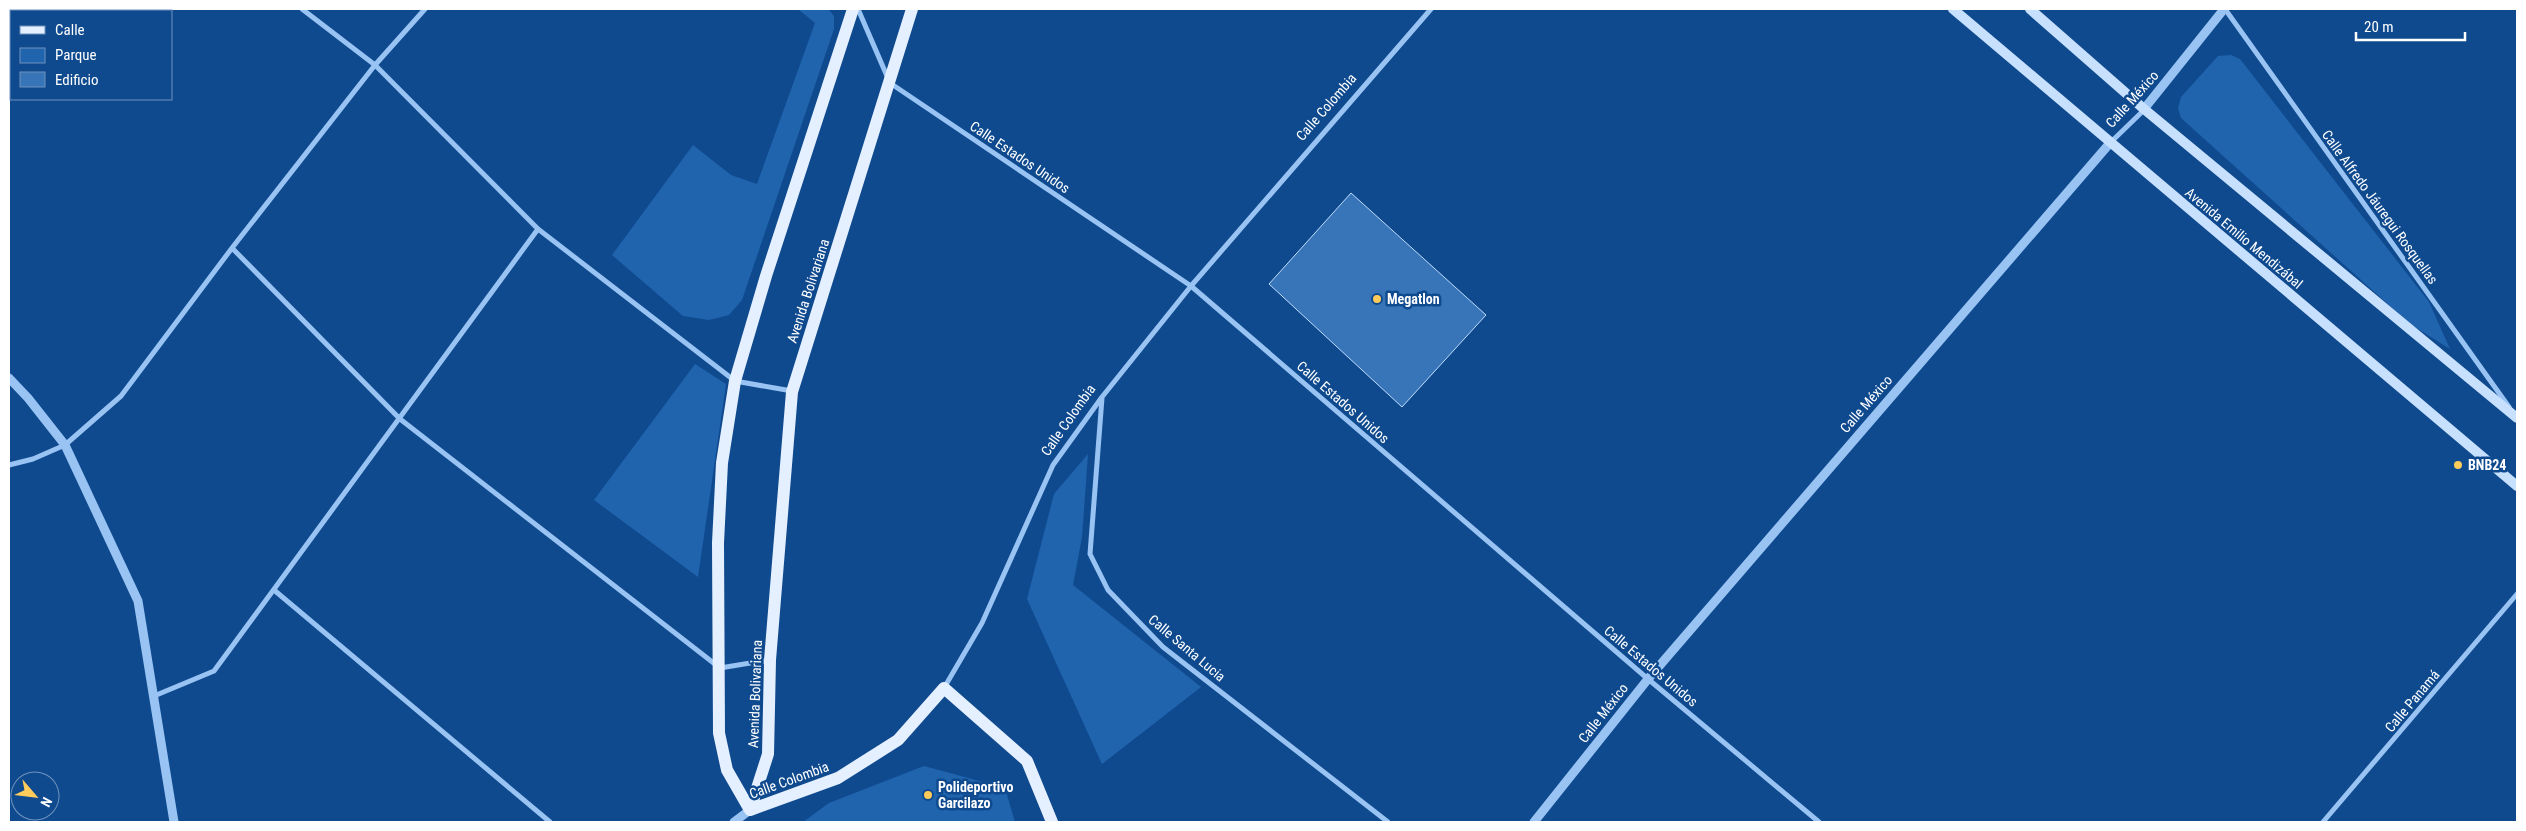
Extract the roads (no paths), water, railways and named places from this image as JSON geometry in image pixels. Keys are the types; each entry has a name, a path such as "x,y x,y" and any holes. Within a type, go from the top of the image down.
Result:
{"main road":[{"path":"750,810 727,770 719,734 718,543 722,463 735,381 766,276 853,9"},
{"name":"Avenida Bolivariana","path":"750,810 768,754 770,660 792,392 912,9"},
{"name":"Avenida Emilio Mendizábal","path":"1953,9 2517,486"},
{"path":"2030,9 2144,109 2517,418"},
{"path":"944,688 1027,761 1052,822"},
{"name":"Calle Colombia","path":"750,810 838,778 898,740 944,688"}],"street":[{"path":"302,9 375,65 538,229 735,381 792,392"},
{"path":"9,465 33,459 65,445 121,396 232,248 375,65 425,9"},
{"path":"858,9 890,83"},
{"name":"Calle Colombia","path":"944,688 982,623 1053,465 1102,398 1191,286 1430,9"},
{"name":"Calle México","path":"1534,822 1648,679 2110,143 2144,109 2225,9"},
{"name":"Calle Alfredo Jáuregui Rosquellas","path":"2225,9 2517,418"},
{"name":"Calle Estados Unidos","path":"890,83 1191,286 1648,679 1819,822"},
{"path":"154,696 214,671 538,229"},
{"path":"232,248 400,419 720,668 770,660"},
{"path":"9,378 28,398 65,445 138,600 174,822"},
{"name":"Calle Santa Lucia","path":"1102,398 1090,554 1108,590 1163,647 1388,822"},
{"path":"274,590 550,822"},
{"name":"Calle Panamá","path":"2323,822 2517,594"},
{"name":"Calle Colombia","path":"734,822 750,810"}],"place":[{"name":"Megatlon","path":"1377,299"},
{"name":"BNB24","path":"2458,465"},
{"name":"Polideportivo Garcilazo","path":"928,795"}]}
